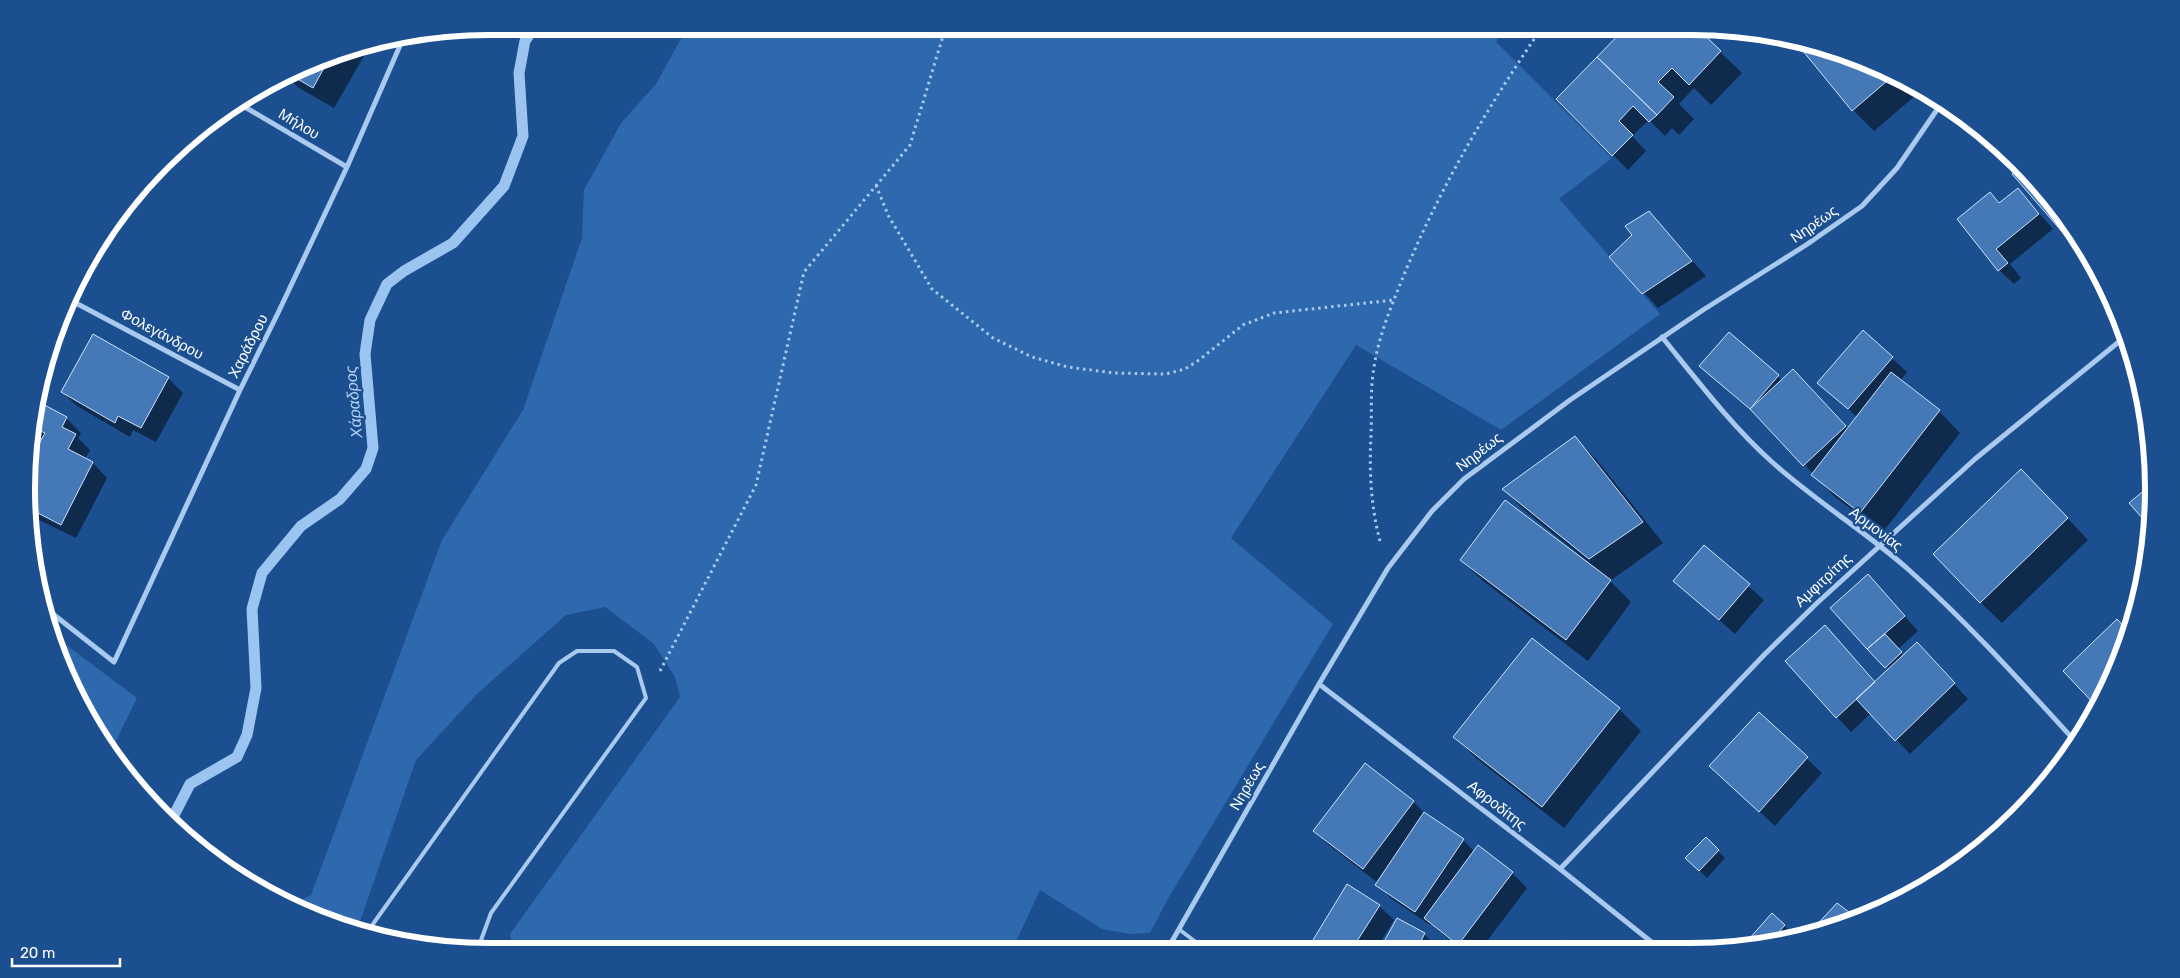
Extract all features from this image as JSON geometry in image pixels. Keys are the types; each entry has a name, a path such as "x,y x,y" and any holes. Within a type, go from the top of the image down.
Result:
{"street":[{"name":"Χαράδρου","path":"52,614 114,662 240,390 347,167 401,44"},
{"name":"Μήλου","path":"245,107 347,167"},
{"name":"Νηρέως","path":"1172,943 1319,684 1388,568 1420,524 1464,479 1570,400 1662,337 1806,245 1862,206 1897,168 1938,109"},
{"name":"Φολεγάνδρου","path":"75,303 240,390"},
{"name":"Αρμονίας","path":"1662,337 1720,409 1756,447 1806,492 1878,545 1913,574 1965,623 2071,736"},
{"name":"Αμφιτρίτης","path":"1560,868 1785,633 1878,545 1975,459 2120,341"},
{"name":"Αφροδίτης","path":"1319,684 1560,868 1653,943"}],"lane":[{"path":"372,928 559,663 577,651 614,651 638,667 646,698 491,913 480,943"},
{"path":"1180,930 1197,943"}],"path":[{"path":"646,698 756,485 804,272 910,145 943,35"},
{"path":"1388,568 1372,497 1370,453 1373,368 1381,335 1425,225 1442,191 1500,88 1537,35"},
{"path":"876,185 888,215 932,289 993,338 1032,357 1068,367 1114,373 1166,374 1185,369 1233,332 1252,321 1274,313 1394,300"}],"shaded area":[{"path":"683,35 1500,35 1496,42 1612,158 1559,199 1660,314 1501,430 1356,345 1231,538 1333,624 1169,897 1150,933 1130,934 1102,929 1040,890 1015,943 512,943 510,934 680,697 675,677 654,644 605,607 566,615 477,694 416,760 359,924 315,908 299,901 311,895 442,540 523,410 582,238 584,190 621,123 656,84"},
{"path":"62,641 137,698 114,744 82,690"}],"building":[{"path":"1618,35 1705,35 1721,51 1689,85 1672,68 1658,82 1674,97 1657,115 1597,57"},
{"path":"1809,50 1837,59 1888,80 1852,111 1803,51"},
{"path":"1597,57 1657,115 1649,122 1633,106 1619,121 1633,135 1612,156 1556,99"},
{"path":"325,66 313,88 296,78"},
{"path":"2015,171 2032,190 2072,243 2012,174"},
{"path":"2018,188 2039,214 1996,249 2008,263 1998,271 1957,219 1990,192 1999,203"},
{"path":"1649,211 1692,261 1642,294 1609,257 1632,235 1625,226"},
{"path":"1863,330 1893,357 1848,409 1817,383"},
{"path":"1729,332 1779,375 1750,409 1699,366"},
{"path":"93,334 169,377 141,428 118,416 115,423 61,392"},
{"path":"1793,369 1846,426 1803,466 1750,409"},
{"path":"1891,372 1940,410 1860,513 1811,475"},
{"path":"43,404 67,417 62,427 76,434 68,449 93,462 61,525 36,512 37,446 45,433 39,430"},
{"path":"1575,436 1643,522 1589,559 1502,489"},
{"path":"2021,469 2068,518 1980,603 1933,554"},
{"path":"2145,490 2144,520 2129,503"},
{"path":"1505,500 1611,580 1566,640 1460,560"},
{"path":"1704,545 1750,584 1719,620 1673,581"},
{"path":"1868,574 1905,616 1867,649 1830,608"},
{"path":"2117,619 2124,626 2110,663 2092,702 2063,671"},
{"path":"1825,625 1875,682 1836,718 1785,661"},
{"path":"1885,634 1902,652 1885,668 1867,649"},
{"path":"1532,638 1620,708 1542,807 1453,737"},
{"path":"1917,642 1955,683 1895,741 1856,699"},
{"path":"1759,712 1808,757 1759,812 1709,766"},
{"path":"1365,763 1414,801 1363,869 1313,831"},
{"path":"1424,812 1464,839 1415,912 1375,885"},
{"path":"1706,837 1719,850 1699,871 1685,858"},
{"path":"1478,845 1513,872 1460,943 1455,943 1424,918"},
{"path":"1347,884 1380,905 1356,943 1318,943 1313,940"},
{"path":"1837,903 1851,914 1837,919 1816,926"},
{"path":"1772,913 1785,925 1778,933 1779,934 1749,939"},
{"path":"1397,918 1425,933 1420,943 1383,943"}],"waterway":[{"name":"Χάραδρος","path":"174,815 190,784 237,757 247,735 256,688 252,609 262,573 301,526 340,499 366,469 373,448 365,354 370,320 387,284 404,271 453,243 504,186 523,136 519,73 525,41 529,35"}]}
